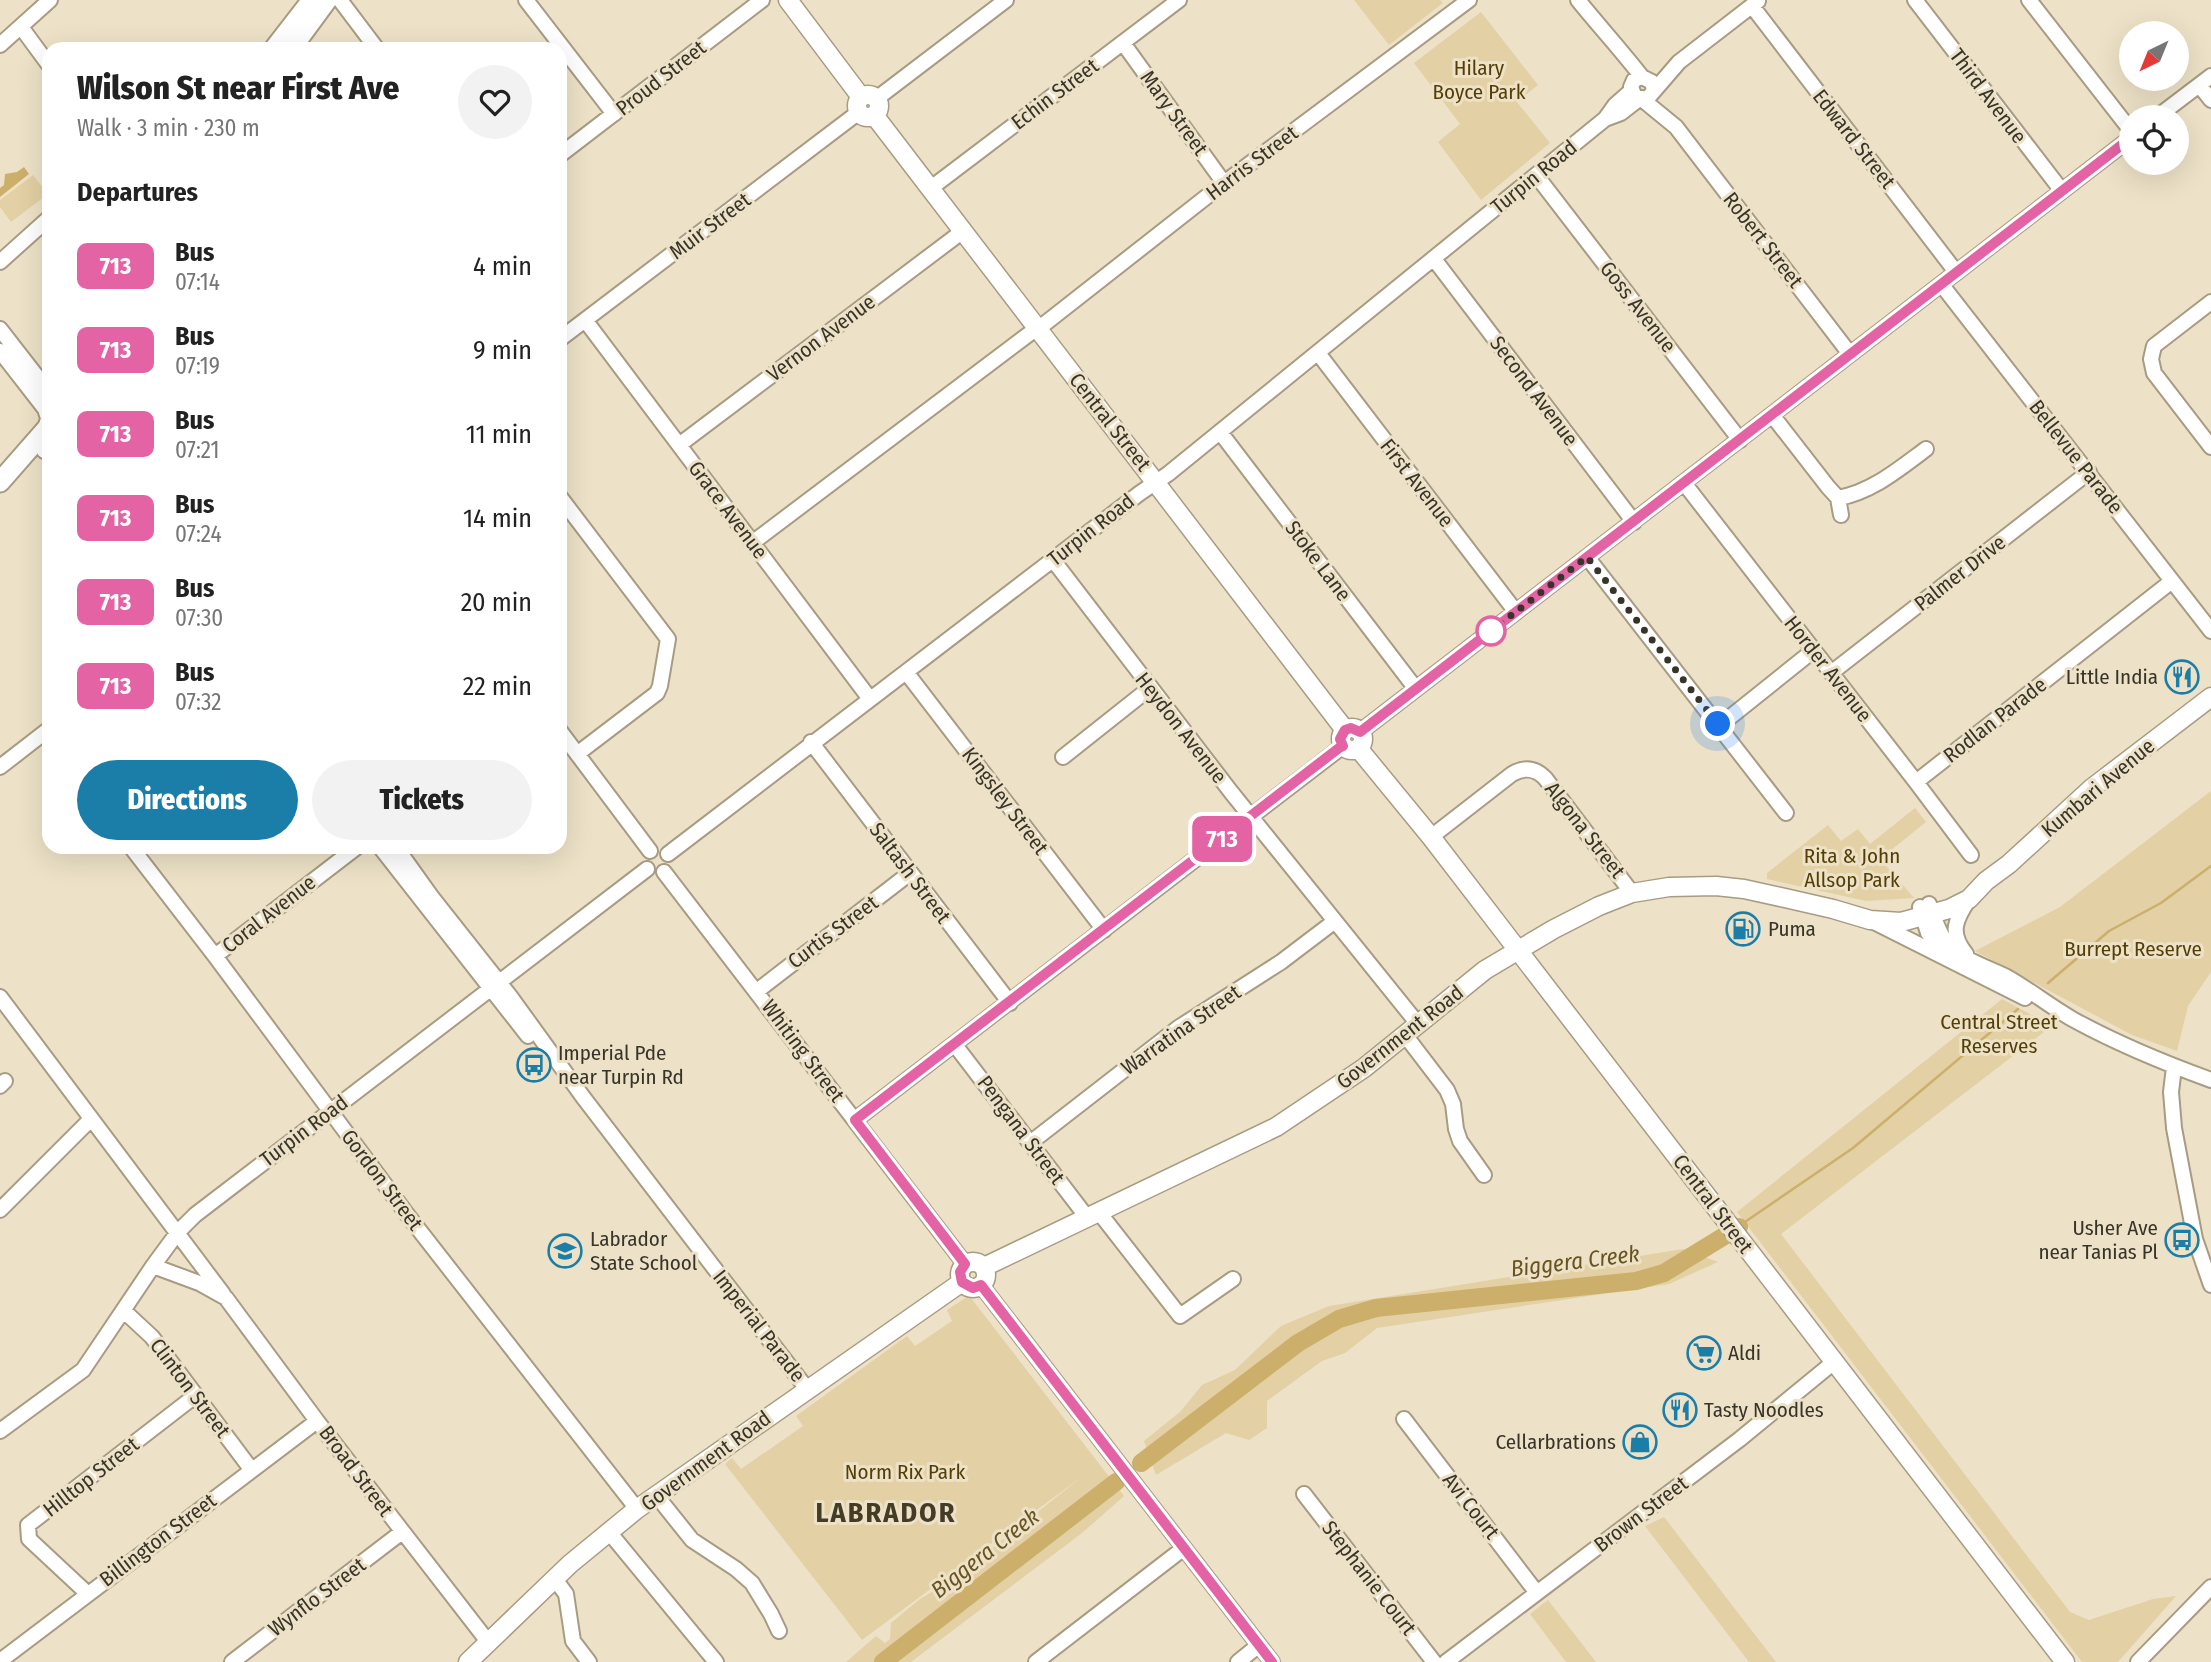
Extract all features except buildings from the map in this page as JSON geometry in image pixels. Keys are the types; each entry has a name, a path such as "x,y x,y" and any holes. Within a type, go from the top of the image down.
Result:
{"highway":[{"path":"279,42 312,0"},
{"path":"296,42 327,0"},
{"path":"0,482 42,444"},
{"path":"0,499 42,446"}],"main road":[{"name":"Central Street","path":"788,0 1352,739 1431,837 2065,1662"},
{"name":"Kumbari Avenue","path":"1926,910 1969,899 2092,788 2211,697"},
{"name":"Kumbari Avenue","path":"1926,910 1986,881"},
{"name":"Government Road","path":"984,1267 1276,1127 1364,1068 1485,970 1599,906 1632,893 1669,887 1716,886 1833,909 1870,920 1901,922 1926,910"},
{"name":"Government Road","path":"1833,909 1926,910"},
{"path":"975,1262 984,1267 987,1275 981,1285 973,1288 964,1273 975,1262"},
{"name":"Government Road","path":"468,1662 554,1578 637,1509 807,1389 964,1273"}],"street":[{"path":"0,45 50,0"},
{"path":"340,0 372,42"},
{"path":"526,0 558,42"},
{"name":"Proud Street","path":"567,150 762,0"},
{"name":"Muir Street","path":"567,334 1006,0"},
{"name":"Echin Street","path":"931,188 1179,0"},
{"name":"Harris Street","path":"752,542 1038,329 1224,183 1469,0"},
{"name":"Robert Street","path":"1578,0 1608,38 1618,46 1642,89 1664,104 1676,127 1850,354"},
{"name":"Third Avenue","path":"1916,0 2062,191"},
{"path":"2029,0 2119,118"},
{"name":"Turpin Road","path":"668,854 811,742 1156,483 1605,119 1621,113 1642,89 1755,3"},
{"name":"Edward Street","path":"1755,3 1956,272"},
{"path":"21,27 42,56"},
{"name":"Mary Street","path":"1123,43 1224,183"},
{"path":"567,53 614,114"},
{"path":"2173,105 2205,80 2211,100"},
{"path":"855,1120 2119,145"},
{"name":"Goss Avenue","path":"1535,175 1740,440"},
{"path":"0,262 42,224"},
{"name":"Vernon Avenue","path":"679,445 963,230"},
{"name":"Second Avenue","path":"1434,259 1634,522"},
{"name":"Bellevue Parade","path":"1941,284 2211,632"},
{"path":"2211,302 2154,346 2151,359 2154,373 2211,447"},
{"name":"Grace Avenue","path":"585,320 870,699"},
{"path":"0,329 42,383"},
{"path":"0,351 42,405"},
{"name":"First Avenue","path":"1318,353 1516,612"},
{"path":"1772,415 1838,498 1841,515"},
{"name":"Stoke Lane","path":"1220,432 1416,689"},
{"path":"1838,498 1886,479 1926,449"},
{"name":"Palmer Drive","path":"1831,673 2089,472"},
{"name":"Horder Avenue","path":"1684,483 1970,855"},
{"path":"567,506 668,639 657,693 577,754"},
{"path":"1587,557 1786,813"},
{"name":"Heydon Avenue","path":"1053,560 1150,688 1335,921 1411,1029 1447,1090 1453,1104 1460,1141 1484,1175"},
{"name":"Rodlan Parade","path":"1916,782 2172,580"},
{"path":"1719,726 1814,650"},
{"name":"Kingsley Street","path":"906,672 1104,930"},
{"path":"1063,757 1150,688"},
{"path":"0,767 42,738"},
{"path":"567,740 650,851"},
{"name":"Saltash Street","path":"811,742 1010,1003"},
{"name":"Algona Street","path":"1431,837 1512,774 1522,769 1532,770 1545,778 1632,893"},
{"path":"660,849 668,854 670,864 664,872 655,874 648,869 645,861 650,851 660,849"},
{"name":"Gordon Street","path":"136,854 409,1217 637,1509"},
{"name":"Coral Avenue","path":"215,956 348,854"},
{"name":"Imperial Parade","path":"386,854 572,1079 583,1097 807,1389"},
{"name":"Imperial Parade","path":"401,854 496,986"},
{"name":"Turpin Road","path":"0,1431 83,1370 178,1232 213,1201 648,869"},
{"name":"Whiting Street","path":"664,872 855,1120 964,1273"},
{"name":"Curtis Street","path":"757,991 910,873"},
{"name":"Government Road","path":"1969,899 1958,916 1955,929 1957,943 1972,965"},
{"name":"Government Road","path":"1926,910 1948,944 1972,965"},
{"name":"Government Road","path":"1870,920 1972,965 2043,1007 2117,1042 2211,1080"},
{"name":"Warratina Street","path":"1030,1143 1178,1028 1281,962 1335,921"},
{"name":"Broad Street","path":"0,997 317,1421 489,1643"},
{"name":"Pengana Street","path":"955,1045 1030,1143 1180,1316 1233,1279"},
{"path":"2174,1067 2171,1092 2174,1128 2195,1239 2211,1285"},
{"path":"0,1210 90,1119"},
{"name":"Broad Street","path":"153,1266 199,1283 226,1298"},
{"path":"981,1285 1272,1662"},
{"name":"Clinton Street","path":"124,1311 152,1337 251,1469"},
{"name":"Brown Street","path":"1447,1662 1740,1438 1834,1362"},
{"name":"Hilltop Street","path":"88,1594 29,1539 28,1525 195,1396"},
{"name":"Avi Court","path":"1404,1419 1538,1593"},
{"name":"Billington Street","path":"0,1661 317,1421"},
{"name":"Stephanie Court","path":"1304,1494 1434,1662"},
{"path":"656,1495 692,1540 752,1583 779,1631"},
{"name":"Wynflo Street","path":"232,1662 402,1532"},
{"path":"609,1532 716,1662"},
{"path":"1036,1662 1184,1548"},
{"path":"554,1578 566,1594 573,1641 589,1662"},
{"path":"2138,1662 2211,1587"},
{"path":"1238,1662 1259,1645"}],"green space":[{"path":"1354,0 1440,0 1443,3 1389,45"},
{"name":"Hilary Boyce Park","path":"1481,12 1538,85 1517,102 1550,143 1481,200 1438,142 1460,124 1414,63"},
{"path":"33,175 42,186 42,199 11,222 0,207 0,200"},
{"name":"Burrept Reserve","path":"2211,791 2211,972 2188,1006 2177,1051 2132,1035 1975,951 2060,907"},
{"name":"Rita & John Allsop Park","path":"1915,808 1926,822 1880,859 1914,898 1866,901 1767,879 1767,873 1828,825 1841,841 1858,829 1870,844"},
{"name":"Central Street Reserves","path":"2002,999 2052,1026 1781,1234 2070,1612 2089,1620 2153,1599 2176,1596 2118,1662 2082,1662 1737,1212"},
{"path":"1683,1249 1718,1262 1669,1284 1377,1328 1345,1353 1322,1361 1267,1401 1267,1428 1249,1440 1226,1433 1156,1475 1144,1441 1181,1411 1202,1385 1235,1370 1281,1326 1329,1306"},
{"name":"Norm Rix Park","path":"967,1297 971,1298 1124,1496 1082,1533 911,1662 846,1662 876,1636 885,1643 890,1639 891,1623 920,1599 952,1580 952,1573 862,1640 725,1464 732,1458 741,1469 803,1426 796,1416 907,1336 915,1346 952,1321 947,1310","holes":["1083,1476 982,1556 970,1560"]},
{"path":"1664,1517 1776,1662 1749,1662 1645,1526"},
{"path":"1548,1600 1596,1662 1566,1662 1530,1614"}],"shaded area":[{"path":"24,167 29,174 0,197 5,174 17,172"}],"waterway":[{"name":"Biggera Creek","path":"2048,983 2109,931 2161,903 2211,866"},
{"name":"Biggera Creek","path":"1739,1226 1853,1148 2018,1009"},
{"name":"Biggera Creek","path":"1141,1463 1298,1343 1339,1319 1376,1308 1636,1281 1664,1273 1739,1227"},
{"name":"Biggera Creek","path":"883,1662 1116,1482"}],"bus line":[{"name":"713","path":"1272,1662 981,1285 973,1288 962,1282 960,1272 965,1264 855,1120 1343,746 1340,739 1345,730 1351,728 1360,732 2119,147"}],"place":[{"name":"Little India","path":"2182,677"},
{"name":"Puma","path":"1743,929"},
{"name":"Imperial Pde near Turpin Rd","path":"534,1065"},
{"name":"Usher Ave near Tanias Pl","path":"2182,1240"},
{"name":"Labrador State School","path":"565,1251"},
{"name":"Aldi","path":"1704,1353"},
{"name":"Tasty Noodles","path":"1680,1410"},
{"name":"Cellarbrations","path":"1640,1442"}],"district":[{"name":"LABRADOR","path":"886,1512"}],"route":[{"path":"1491,631 1587,557 1718,724"}]}
